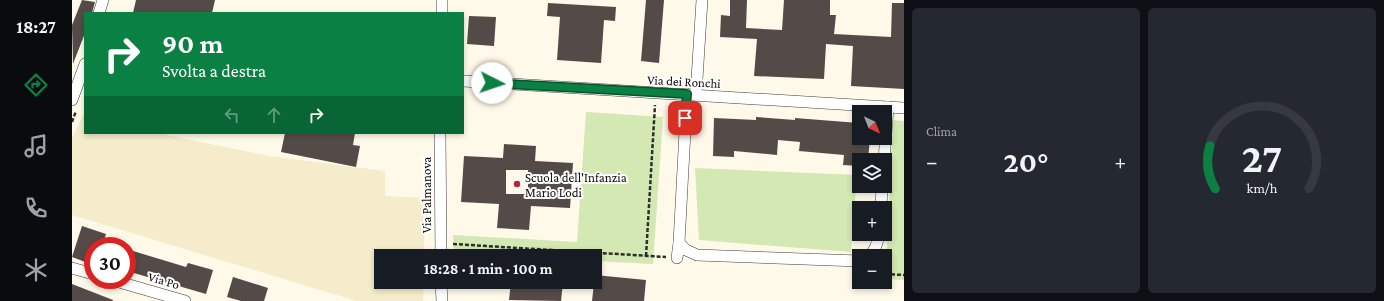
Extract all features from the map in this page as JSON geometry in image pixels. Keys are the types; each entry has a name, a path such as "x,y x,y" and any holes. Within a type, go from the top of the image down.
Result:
{"street":[{"path":"99,12 103,0"},
{"path":"442,0 442,12"},
{"path":"677,258 702,0"},
{"path":"72,100 84,67"},
{"name":"Via dei Ronchi","path":"464,81 855,105"},
{"name":"Via dei Ronchi","path":"892,107 904,108"},
{"name":"Via Palmanova","path":"440,134 441,249"},
{"path":"679,243 686,250 697,255 852,261"},
{"path":"72,268 84,271"},
{"name":"Via Po","path":"136,287 184,301"},
{"path":"441,289 442,301"}],"path":[{"path":"646,256 656,93"},
{"path":"441,244 677,258"},
{"path":"892,274 904,275"}],"shaded area":[{"path":"84,113 84,134 162,134 269,156 385,171 385,196 425,198 424,249 374,249 374,289 424,289 423,301 357,301 72,215 72,138"}],"green space":[{"path":"586,112 663,117 653,264 602,261 602,249 454,249 453,235 577,242"},
{"path":"893,120 904,121 904,280 892,279 892,249 886,249 887,241 892,241 892,201 889,201 890,193 892,193"},
{"path":"695,168 852,175 852,193 856,193 855,201 852,201 851,252 699,240"}],"building":[{"path":"82,0 95,2 92,12 84,12 84,36 73,64 72,25"},
{"path":"136,0 215,0 212,12 133,12"},
{"path":"646,0 664,0 659,63 641,61"},
{"path":"730,0 747,0 746,28 782,30 784,0 830,0 830,15 836,15 834,34 891,37 892,3 904,3 904,89 851,86 853,46 826,44 824,79 754,76 757,39 720,37 721,15 730,16"},
{"path":"548,3 616,7 615,21 604,20 601,63 557,60 560,17 547,16"},
{"path":"469,16 496,17 494,46 467,44"},
{"path":"756,117 795,120 795,118 852,122 852,145 869,145 869,153 852,153 852,166 843,165 844,155 799,151 800,142 778,140 777,155 734,151 734,157 713,156 714,118 756,120"},
{"path":"285,134 355,134 353,145 360,146 356,167 281,152"},
{"path":"504,144 536,146 535,161 573,163 570,208 531,206 529,230 497,228 499,204 461,202 464,156 503,158","holes":["506,170 528,170 528,194 506,194"]},
{"path":"82,226 106,234 105,237 84,237 84,262 72,257"},
{"path":"136,252 186,267 188,263 213,270 206,294 136,274"},
{"path":"602,276 646,280 644,301 592,301 593,289 602,289"},
{"path":"233,277 268,288 264,301 241,301 227,297"},
{"path":"72,284 113,300 113,301 72,301"},
{"path":"510,289 562,289 561,301 509,300"}],"place":[{"name":"Scuola dell'Infanzia Mario Lodi","path":"517,184"}],"route":[{"path":"492,83 687,94 685,118"}]}
